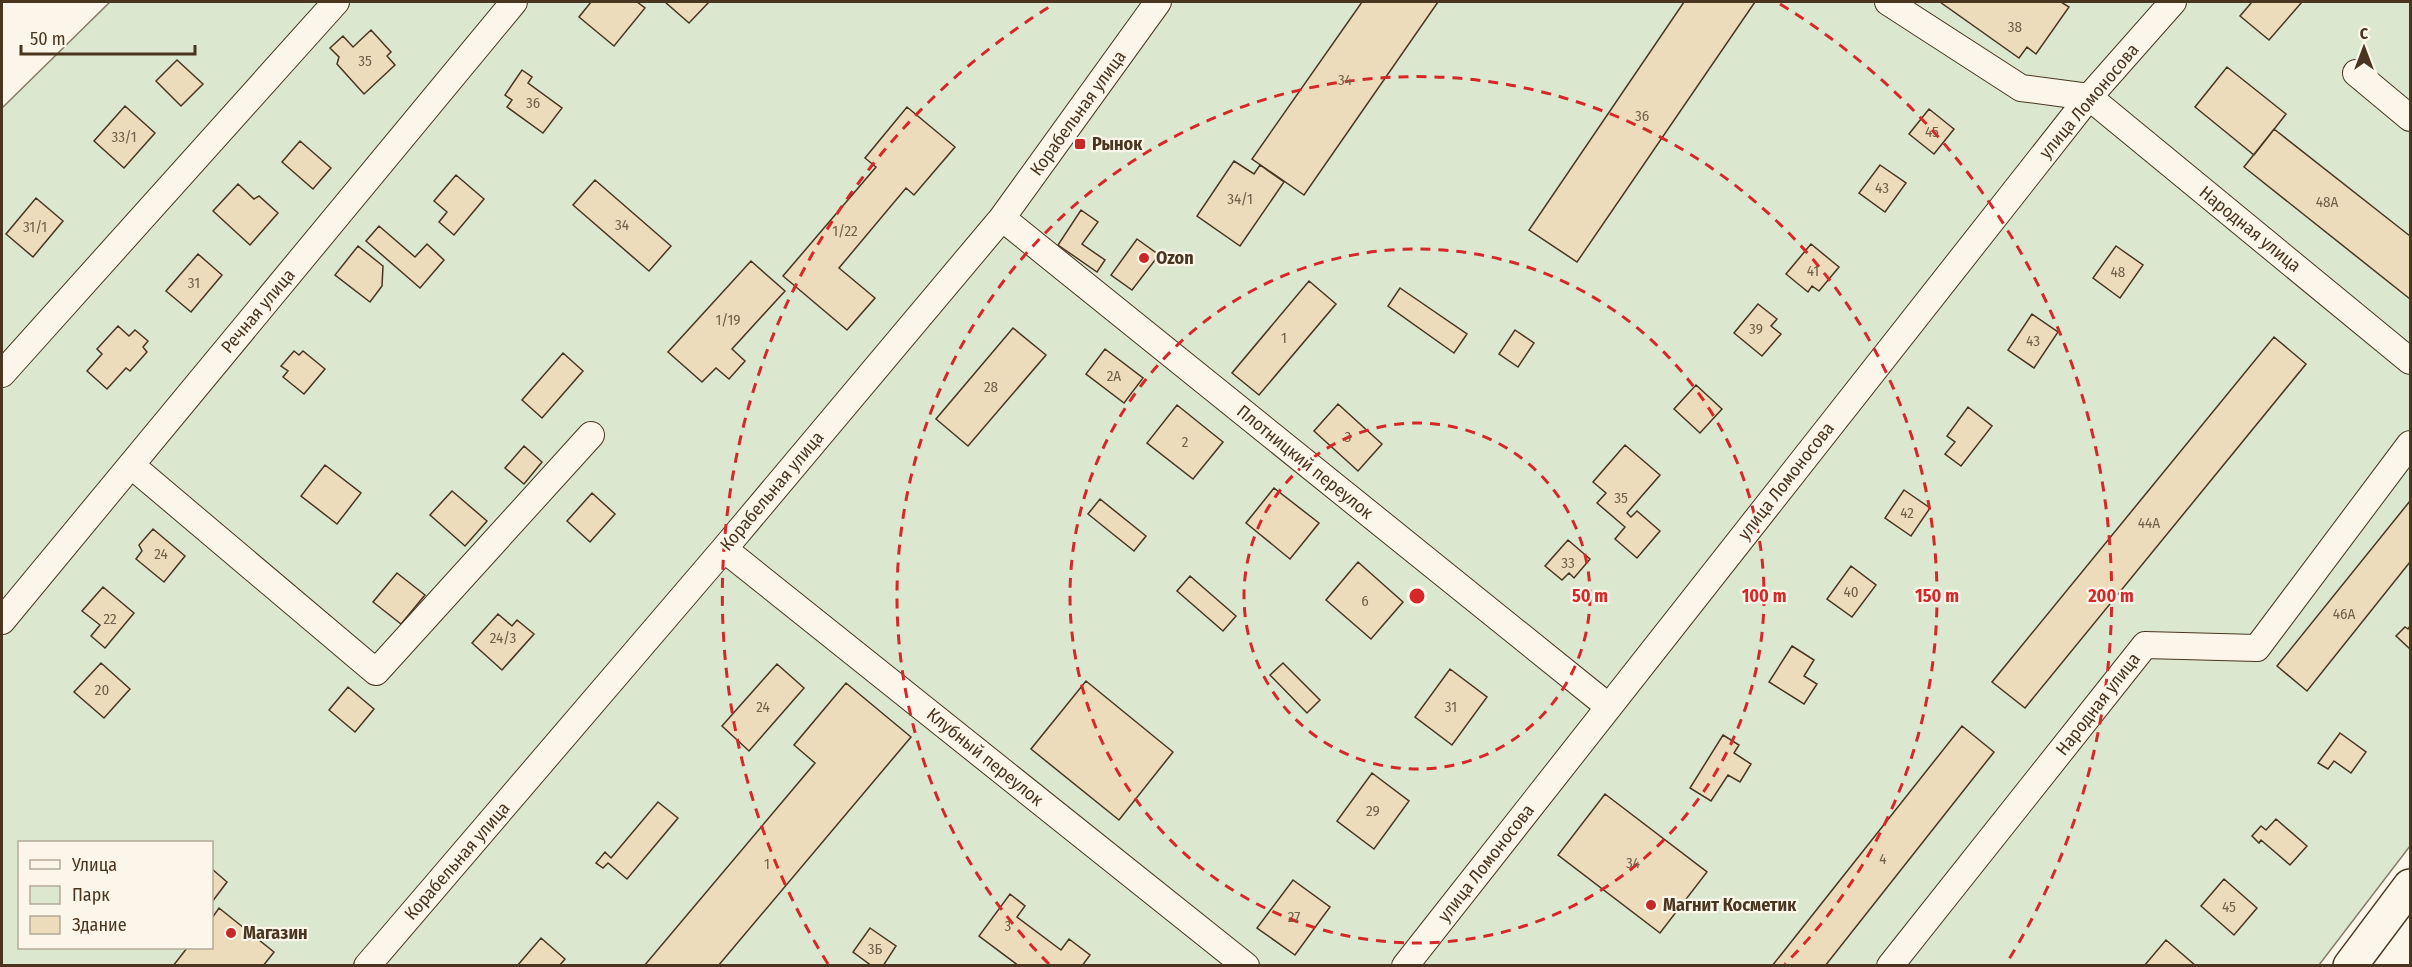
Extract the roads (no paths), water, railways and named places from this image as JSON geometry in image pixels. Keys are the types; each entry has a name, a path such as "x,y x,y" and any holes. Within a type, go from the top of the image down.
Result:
{"main road":[{"path":"2350,966 2410,886"}],"street":[{"path":"2,374 336,2"},
{"name":"Речная улица","path":"2,621 514,2"},
{"name":"Корабельная улица","path":"367,966 724,549 1002,218 1158,2"},
{"path":"1888,2 2021,88 2089,97"},
{"name":"улица Ломоносова","path":"1405,966 2089,97 2174,2"},
{"path":"2356,72 2410,118"},
{"name":"Народная улица","path":"2089,97 2410,361"},
{"name":"Плотницкий переулок","path":"1002,218 1609,707"},
{"path":"130,465 376,672 591,435"},
{"name":"Народная улица","path":"1890,966 2145,645 2258,648 2410,444"},
{"name":"Клубный переулок","path":"724,549 1246,966"}],"place":[{"name":"Рынок","path":"1080,144"},
{"name":"Ozon","path":"1144,258"},
{"name":"Магнит Косметик","path":"1651,905"},
{"name":"Магазин","path":"231,933"}]}
